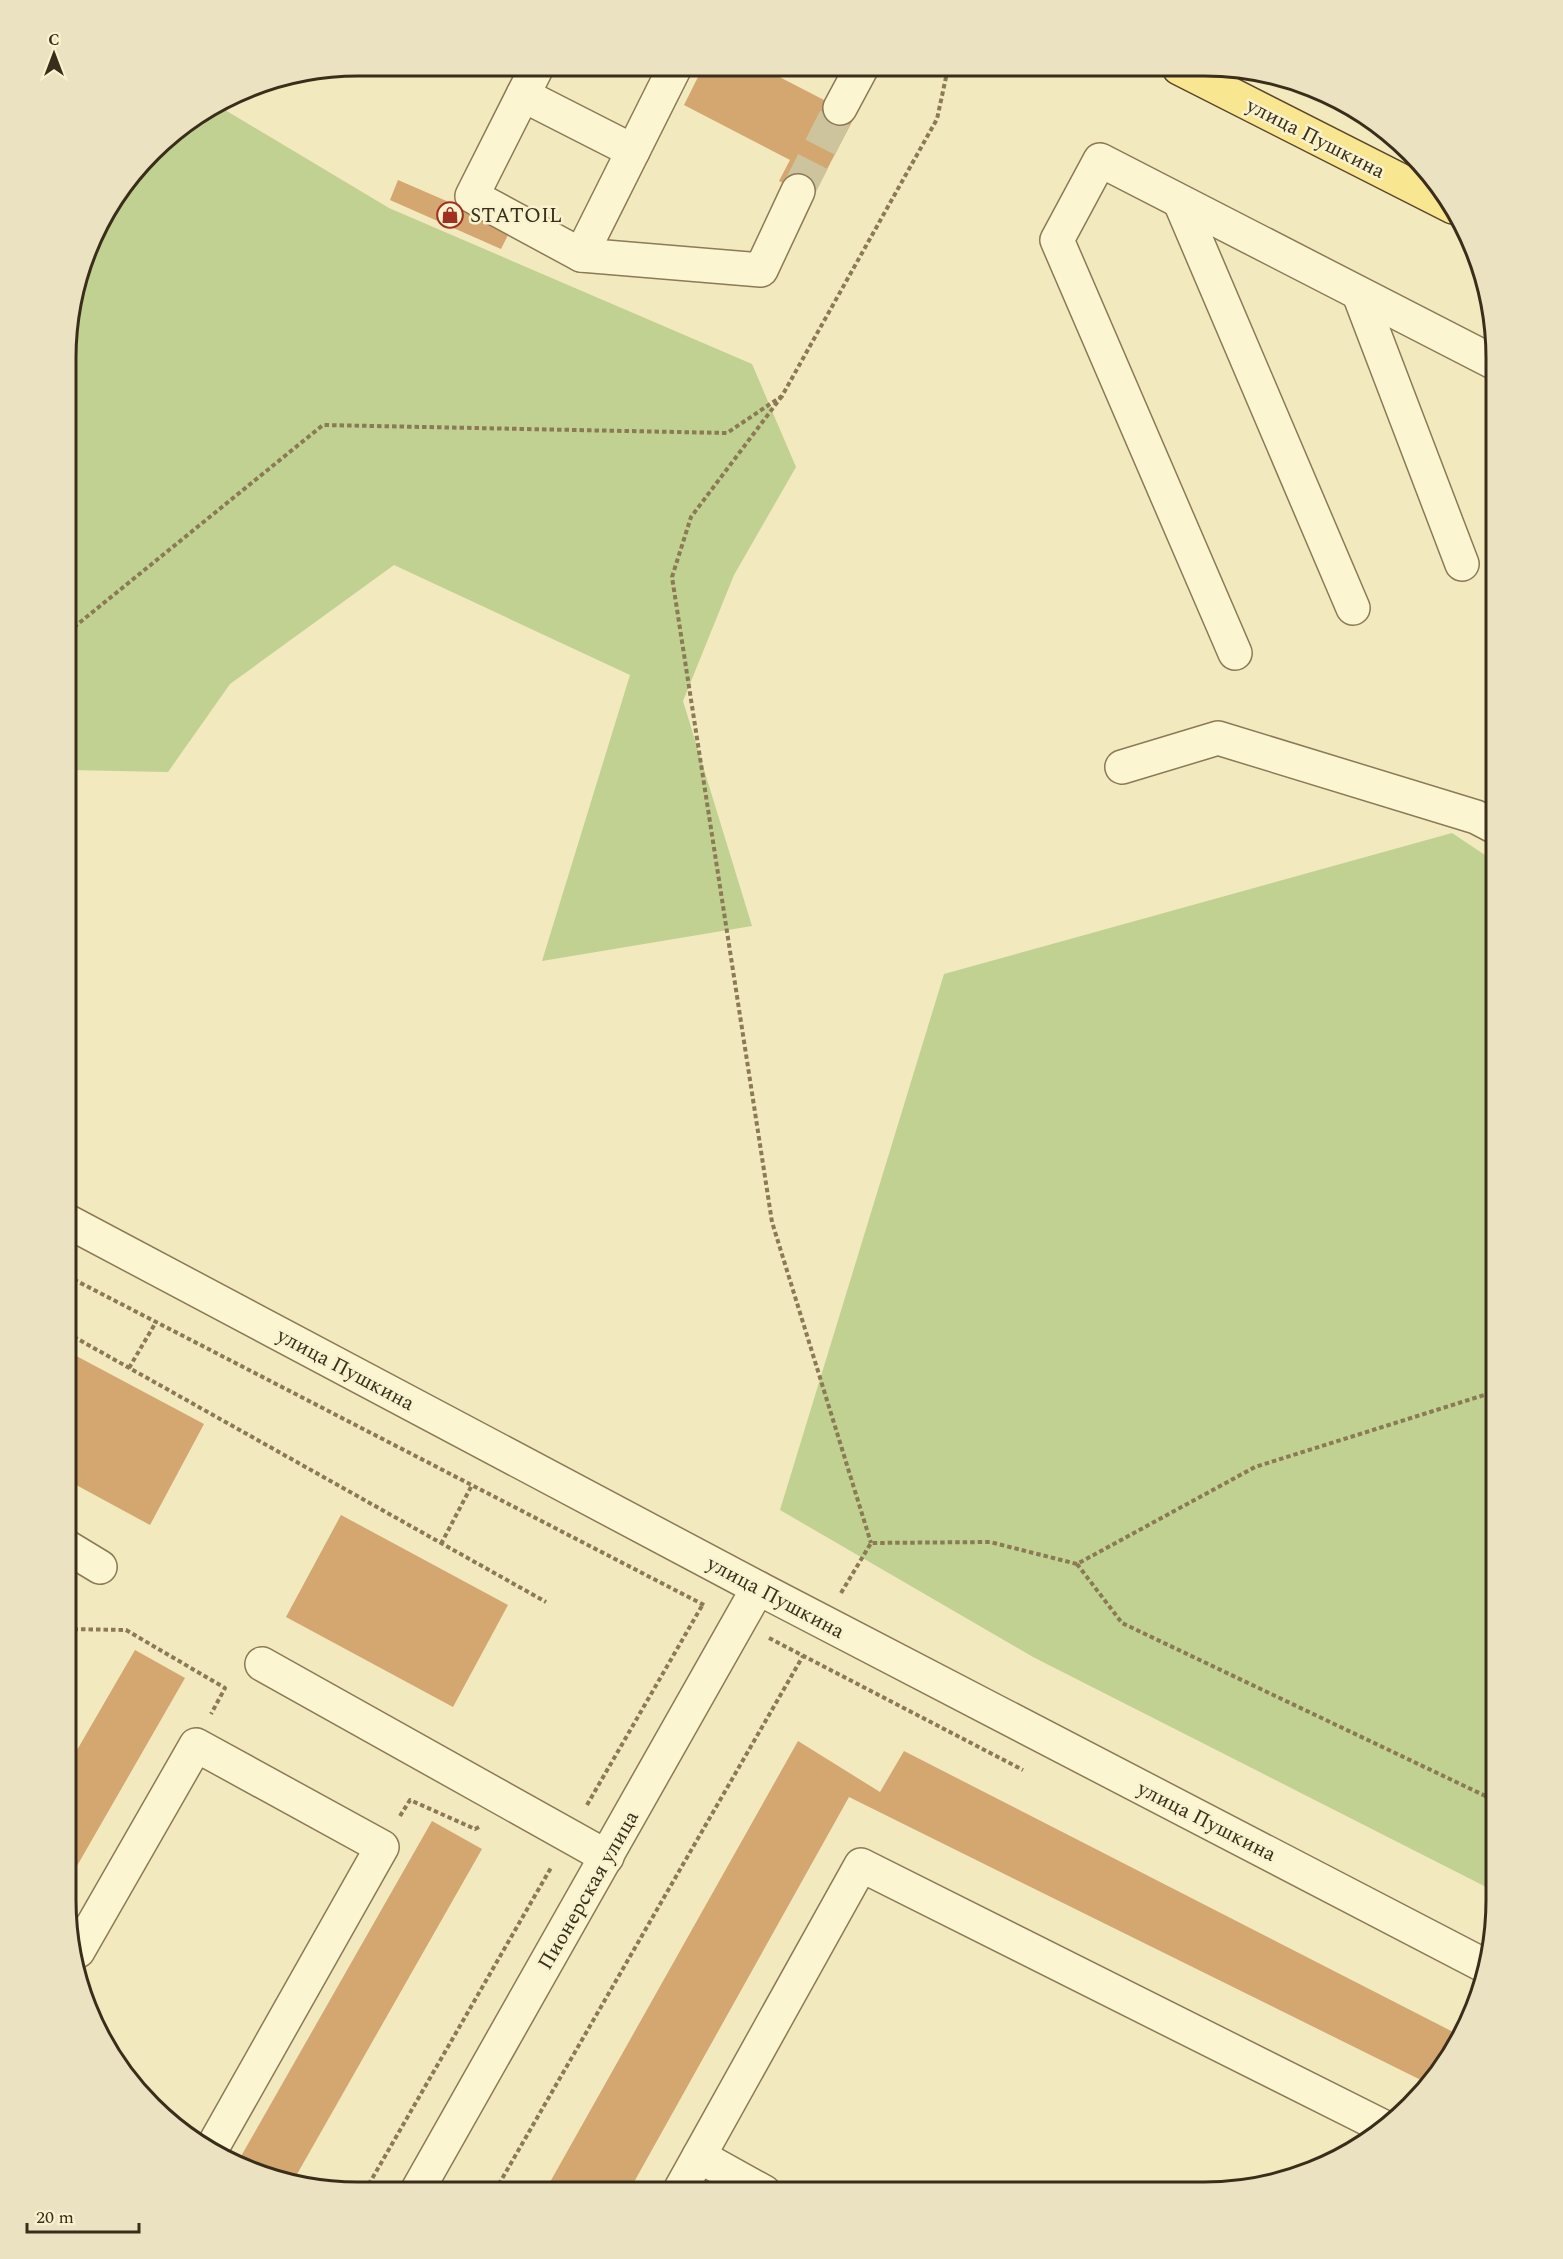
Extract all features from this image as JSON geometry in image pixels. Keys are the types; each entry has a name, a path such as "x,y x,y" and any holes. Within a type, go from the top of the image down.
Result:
{"main road":[{"name":"улица Пушкина","path":"1195,76 1437,199"}],"street":[{"path":"532,76 472,196 581,255 761,270 798,191"},
{"path":"581,255 668,76"},
{"path":"840,108 858,76"},
{"path":"523,95 633,151"},
{"path":"1235,653 1057,240 1100,160 1486,358"},
{"path":"1180,202 1353,608"},
{"path":"1359,294 1462,564"},
{"path":"1122,767 1218,738 1476,817 1486,822"},
{"name":"улица Пушкина","path":"76,1226 758,1588 1479,1963"},
{"path":"76,1552 100,1567"},
{"name":"Пионерская улица","path":"422,2182 758,1588"},
{"path":"262,1665 607,1857"},
{"path":"81,1947 196,1745 382,1846 215,2143"},
{"path":"685,2182 861,1865 1377,2123"},
{"path":"699,2156 746,2182"}],"path":[{"path":"871,1543 772,1222 672,577 691,517 782,396 937,119 946,76"},
{"path":"76,626 323,425 727,433 782,396"},
{"path":"129,1368 156,1322"},
{"path":"76,1338 546,1602"},
{"path":"441,1544 472,1485"},
{"path":"1077,1564 1122,1623 1486,1796"},
{"path":"370,2182 703,1604"},
{"path":"76,1629 126,1630 225,1688 196,1745"},
{"path":"382,1846 410,1800 475,1829 525,1811"}],"green space":[{"path":"225,110 389,208 752,364 796,467 734,575 683,701 752,926 542,961 630,675 394,565 230,684 168,772 76,770 76,358 79,322 86,286 98,251 114,218 135,187 159,159 202,124"},
{"path":"1452,833 1486,856 1486,1887 1033,1657 780,1510 944,974"}],"building":[{"path":"698,76 777,76 855,116 812,198 779,181 790,160 684,105"},
{"name":"STATOIL","path":"398,180 511,229 501,249 390,200"},
{"path":"76,1356 204,1424 150,1525 76,1485"},
{"path":"341,1515 508,1605 453,1707 286,1617"},
{"path":"135,1650 185,1678 76,1868 76,1752"},
{"path":"798,1741 880,1792 904,1751 1454,2032 1421,2080 849,1797 634,2182 550,2182"},
{"path":"432,1821 482,1849 296,2175 268,2168 241,2156"}],"tunnel":[{"path":"798,191 840,108"}],"place":[{"name":"STATOIL","path":"450,215"}]}
